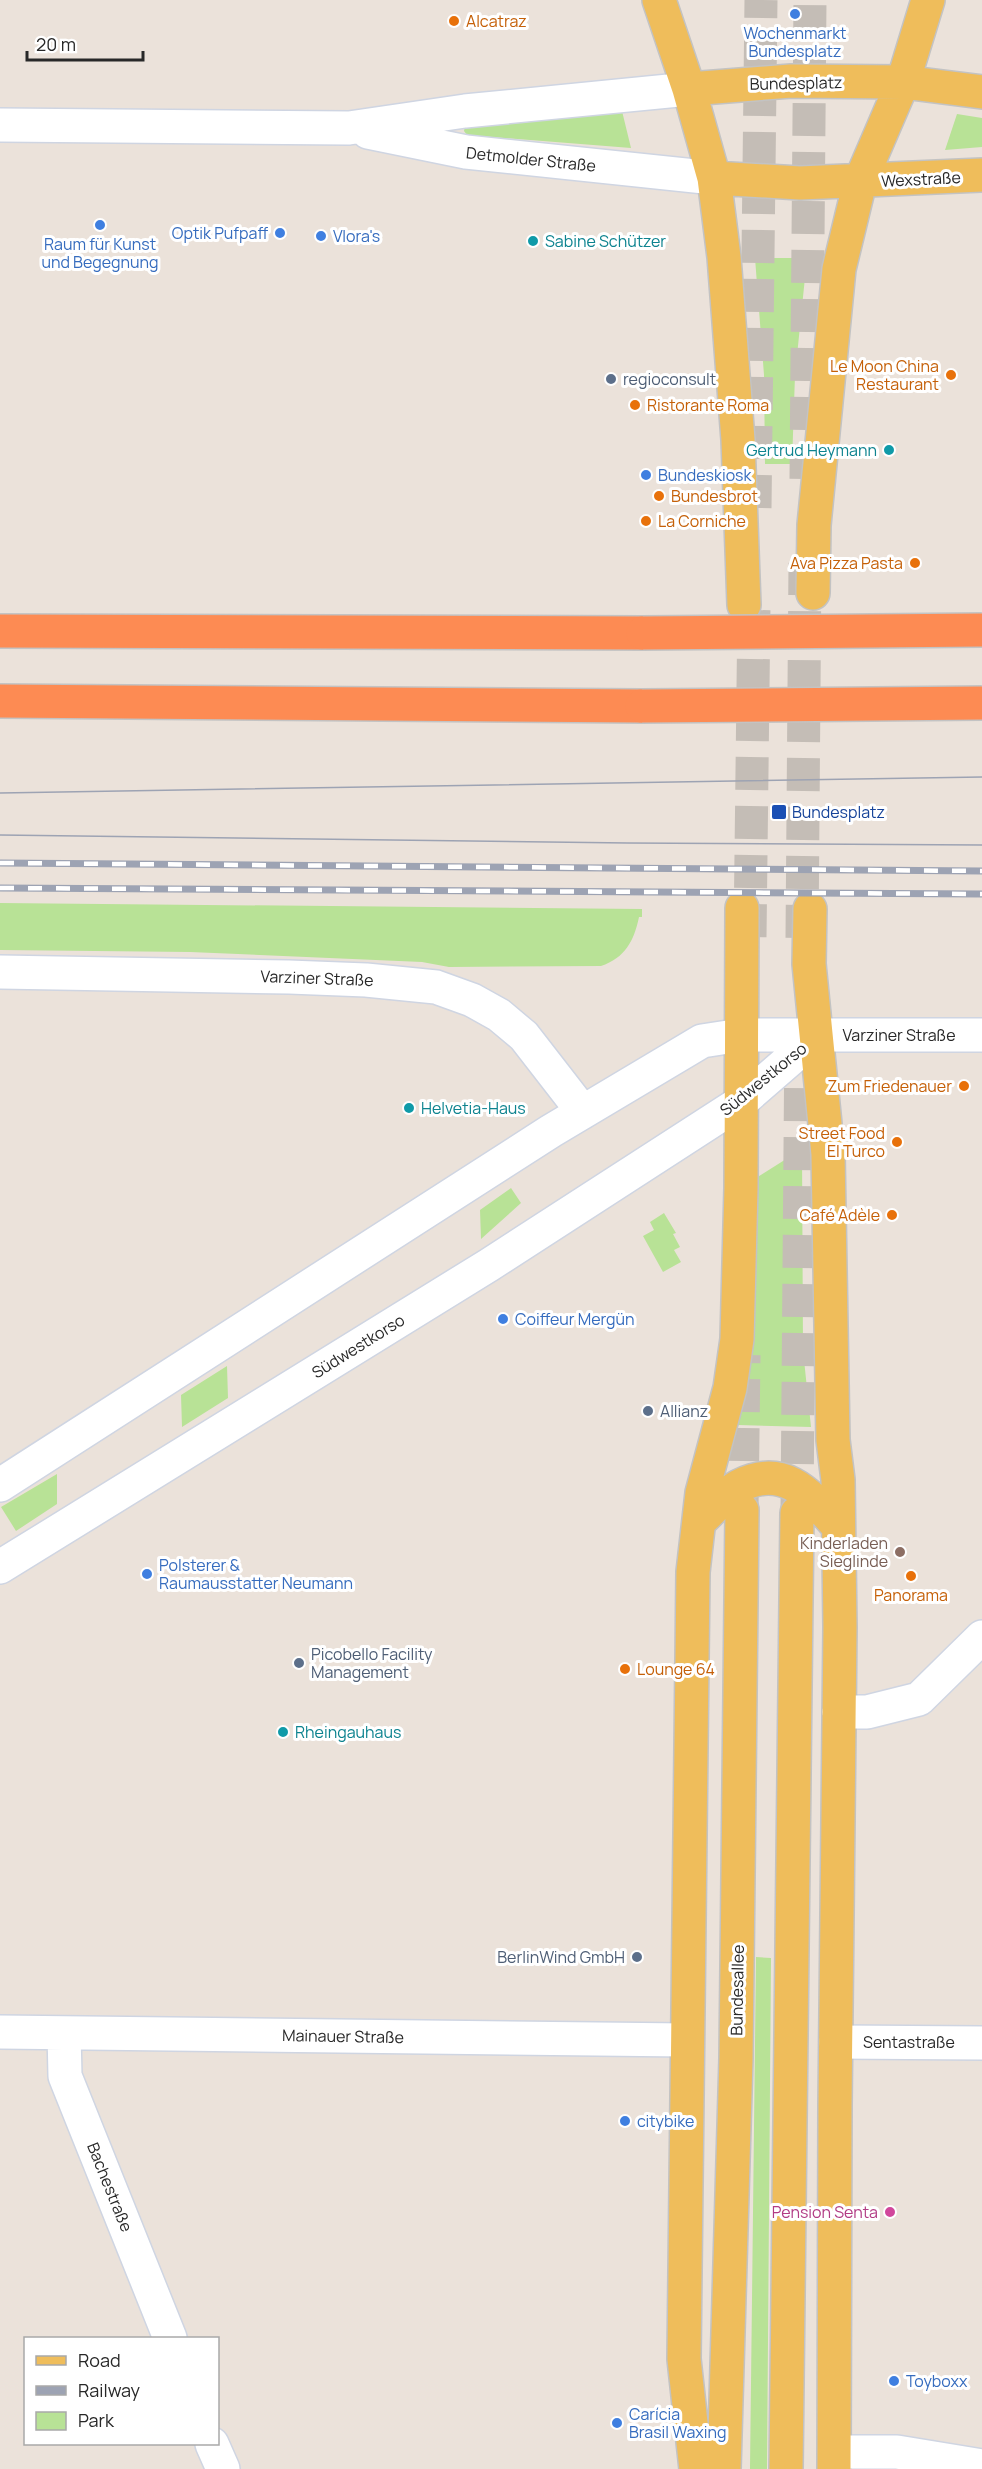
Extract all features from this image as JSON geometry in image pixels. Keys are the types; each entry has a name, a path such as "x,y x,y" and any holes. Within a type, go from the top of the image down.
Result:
{"highway":[{"path":"0,631 642,633 982,630"},
{"path":"0,701 642,706 982,703"}],"main road":[{"path":"659,0 689,89 714,178 724,257 737,429 744,605"},
{"path":"813,593 814,525 839,269 860,182 903,82 928,0"},
{"name":"Bundesplatz","path":"689,89 791,81 903,82"},
{"path":"903,82 982,92"},
{"name":"Wexstraße","path":"860,182 982,175"},
{"path":"714,178 800,183 860,182"},
{"path":"696,2469 684,2359 693,1572 705,1478 730,1388 737,1339 742,908"},
{"path":"810,909 810,964 828,1154 833,1440 838,1480 839,1712 834,2460"},
{"path":"698,1522 738,1486 770,1477 803,1488 838,1526"},
{"name":"Bundesallee","path":"724,2469 736,2058 742,1510"},
{"path":"786,2469 797,1513"}],"street":[{"name":"Detmolder Straße","path":"0,125 349,128 465,111 689,89"},
{"name":"Detmolder Straße","path":"349,128 466,152 714,178"},
{"name":"Varziner Straße","path":"0,972 289,977 366,980 436,987 472,1000 500,1015 524,1036 583,1112"},
{"name":"Südwestkorso","path":"0,1485 583,1112 702,1041 741,1035 817,1036"},
{"name":"Varziner Straße","path":"817,1036 982,1035"},
{"name":"Südwestkorso","path":"0,1567 489,1265 741,1102 817,1036"},
{"path":"839,1712 867,1712 919,1699 982,1637"},
{"name":"Mainauer Straße","path":"0,2032 686,2040"},
{"name":"Bachestraße","path":"64,2033 65,2076 170,2337"},
{"name":"Sentastraße","path":"836,2042 982,2043"},
{"path":"212,2445 223,2469"},
{"path":"834,2460 897,2452 982,2466"}],"green space":[{"path":"622,111 631,148 467,135 464,131 465,125"},
{"path":"957,114 982,118 982,147 945,150"},
{"path":"755,258 807,258 795,375 792,464 765,464 764,375"},
{"path":"0,903 642,909 642,917 639,917 627,948 609,963 601,966 449,967 422,962 190,952 0,950"},
{"path":"802,1149 803,1350 811,1427 738,1425 745,1394 752,1333 756,1271 756,1178"},
{"path":"511,1188 521,1203 481,1239 480,1210"},
{"path":"664,1213 676,1233 673,1234 680,1247 674,1250 681,1262 663,1272 643,1236 654,1230 650,1222"},
{"path":"227,1366 228,1398 182,1427 181,1395"},
{"path":"57,1474 57,1504 16,1531 1,1507"},
{"path":"756,1957 771,1958 767,2469 750,2469"}],"tunnel":[{"path":"755,508 761,0"},
{"path":"806,479 810,0"},
{"path":"802,938 805,563"},
{"path":"750,937 754,605"},
{"path":"797,1513 801,1028"},
{"path":"742,1510 744,1355"}],"tram line":[{"path":"0,793 982,777"},
{"path":"0,835 982,845"}],"railway":[{"path":"0,863 982,871"},
{"path":"0,888 982,894"}],"place":[{"name":"Wochenmarkt Bundesplatz","path":"795,14"},
{"name":"Alcatraz","path":"454,21"},
{"name":"Raum für Kunst und Begegnung","path":"100,225"},
{"name":"Optik Pufpaff","path":"280,233"},
{"name":"Vlora's","path":"321,236"},
{"name":"Sabine Schützer","path":"533,241"},
{"name":"Le Moon China Restaurant","path":"951,375"},
{"name":"regioconsult","path":"611,379"},
{"name":"Ristorante Roma","path":"635,405"},
{"name":"Gertrud Heymann","path":"889,450"},
{"name":"Bundeskiosk","path":"646,475"},
{"name":"Bundesbrot","path":"659,496"},
{"name":"La Corniche","path":"646,521"},
{"name":"Ava Pizza Pasta","path":"915,563"},
{"name":"Bundesplatz","path":"779,812"},
{"name":"Zum Friedenauer","path":"964,1086"},
{"name":"Helvetia-Haus","path":"409,1108"},
{"name":"Street Food El Turco","path":"897,1142"},
{"name":"Café Adèle","path":"892,1215"},
{"name":"Coiffeur Mergün","path":"503,1319"},
{"name":"Allianz","path":"648,1411"},
{"name":"Kinderladen Sieglinde","path":"900,1552"},
{"name":"Polsterer & Raumausstatter Neumann","path":"147,1574"},
{"name":"Panorama","path":"911,1576"},
{"name":"Picobello Facility Management","path":"299,1663"},
{"name":"Lounge 64","path":"625,1669"},
{"name":"Rheingauhaus","path":"283,1732"},
{"name":"BerlinWind GmbH","path":"637,1957"},
{"name":"citybike","path":"625,2121"},
{"name":"Pension Senta","path":"890,2212"},
{"name":"Toyboxx","path":"894,2381"},
{"name":"Carícia Brasil Waxing","path":"617,2423"}]}
